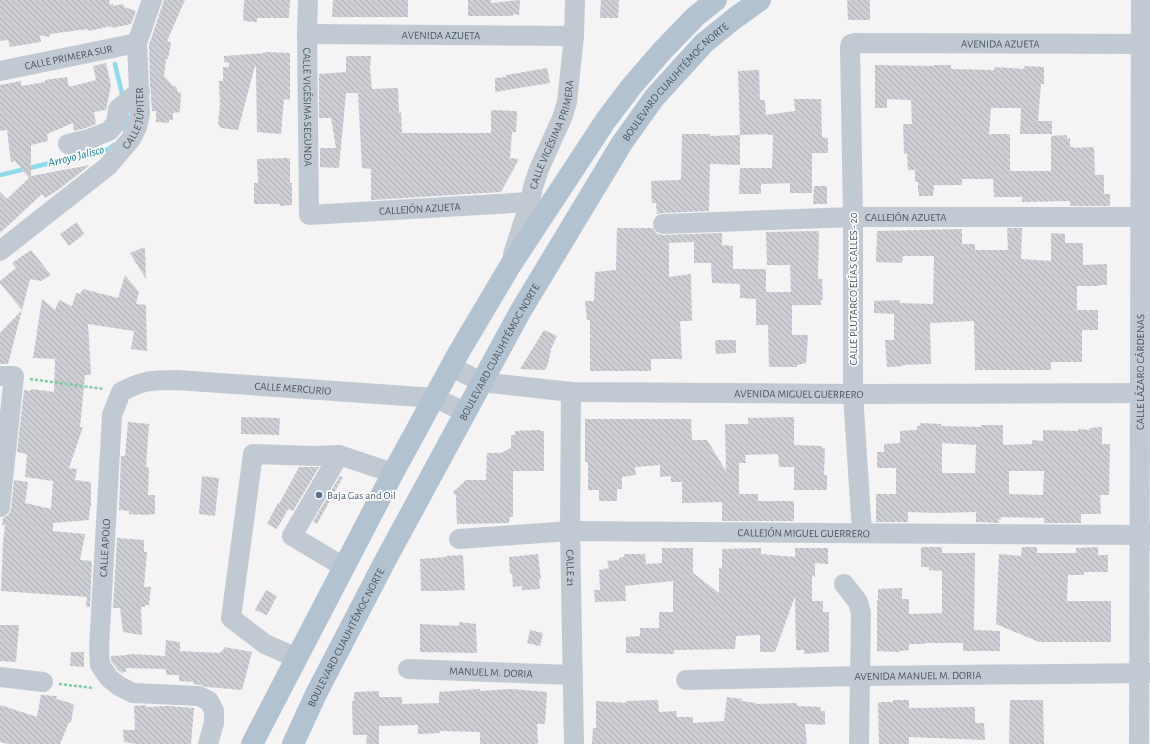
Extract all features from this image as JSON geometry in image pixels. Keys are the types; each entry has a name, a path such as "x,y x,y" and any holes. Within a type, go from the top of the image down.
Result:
{"main road":[{"path":"252,744 393,473 459,352 510,266 606,120 631,87 663,50 696,16 716,0"},
{"name":"BOULEVARD CUAUHTÉMOC NORTE","path":"293,744 324,680 481,382 520,312 595,186 622,143 654,98 679,69 704,43 760,0"}],"street":[{"name":"CALLE JÚPITER","path":"0,251 108,166 131,139 137,127 140,114 130,100 137,43 152,0"},
{"name":"CALLE VIGÉSIMA SEGUNDA","path":"308,0 309,214"},
{"name":"CALLE VIGÉSIMA PRIMERA","path":"510,266 539,169 562,118 567,102 574,36 575,0"},
{"name":"CALLE LÁZARO CÁRDENAS","path":"1139,744 1144,673 1145,535 1145,44 1141,0"},
{"name":"AVENIDA AZUETA","path":"307,34 574,36"},
{"name":"CALLE PRIMERA SUR","path":"0,71 137,43"},
{"name":"AVENIDA AZUETA","path":"851,44 1145,44"},
{"name":"CALLE PLUTARCO ELÍAS CALLES - 20","path":"851,44 853,394 862,533"},
{"path":"68,144 89,139 108,131 116,123 130,100"},
{"name":"CALLEJÓN AZUETA","path":"309,214 530,202"},
{"name":"CALLEJÓN AZUETA","path":"663,224 853,217 1145,217"},
{"name":"AVENIDA MIGUEL GUERRERO","path":"452,367 481,382 571,392 853,394 1145,393"},
{"path":"0,507 7,376"},
{"name":"CALLE MERCURIO","path":"121,392 143,382 170,380 434,398 465,412"},
{"name":"CALLE APOLO","path":"102,680 100,648 112,415 121,392"},
{"name":"CALLE 21","path":"571,392 570,530 574,744"},
{"path":"297,658 265,644 231,618 253,454 315,456 340,455 393,473"},
{"path":"340,455 292,536 344,567"},
{"name":"CALLEJÓN MIGUEL GUERRERO","path":"459,539 570,530 1145,535"},
{"path":"844,584 858,602 861,613 859,744"},
{"name":"MANUEL M. DORIA","path":"408,669 573,676"},
{"name":"AVENIDA MANUEL M. DORIA","path":"686,680 860,676 1144,673"},
{"path":"0,677 43,682"},
{"path":"102,680 133,692 199,696 209,701 214,712 214,723 208,744"}],"path":[{"path":"7,376 121,392"},
{"path":"43,682 95,688 102,680"}],"building":[{"path":"0,0 109,0 110,5 113,4 113,6 123,4 124,7 136,11 131,24 112,28 111,26 89,31 88,29 50,34 49,37 40,35 41,42 10,47 8,40 0,41"},
{"path":"164,0 185,0 167,41 171,43 168,59 166,59 164,76 173,86 176,86 178,93 181,92 180,112 173,113 173,120 169,120 169,123 156,122 156,111 152,111 150,87 149,45"},
{"path":"244,0 290,0 289,18 257,18 257,22 243,21"},
{"path":"333,0 408,0 408,17 332,17"},
{"path":"468,0 491,0 491,3 520,0 519,15 468,16"},
{"path":"601,0 619,0 618,18 600,18"},
{"path":"847,0 870,0 870,20 848,20"},
{"path":"265,52 290,53 290,100 284,99 281,134 257,132 256,66 238,130 221,128 218,124 220,105 219,81 223,81 223,67 229,67 229,63 224,62 224,56"},
{"path":"346,56 371,56 370,68 372,89 398,88 399,113 401,112 402,133 491,133 491,110 517,111 516,132 512,132 510,158 519,159 501,192 371,200 371,169 362,168 358,93 346,93 339,168 320,167 320,148 336,148 331,118 319,118 319,74 346,72"},
{"path":"106,63 111,85 106,110 94,112 96,124 74,131 73,123 47,134 48,141 31,145 31,176 90,165 58,190 45,198 42,194 0,233 0,192 7,199 29,178 15,161 11,162 7,130 0,131 0,85 21,81 21,86 45,82 45,80 67,77 69,87 96,80 93,66"},
{"path":"875,65 951,65 951,69 994,70 994,67 1024,69 1024,66 1044,67 1044,84 1041,84 1038,121 1052,121 1052,134 1020,134 1021,108 991,108 989,134 1010,134 1010,171 1051,171 1051,136 1067,135 1067,139 1070,138 1070,147 1094,147 1095,175 1104,175 1104,194 1110,194 1110,206 1070,206 1070,201 1022,202 1022,197 994,197 993,179 962,179 962,185 934,185 933,196 919,196 918,182 915,182 915,170 908,170 907,154 904,154 903,124 912,124 911,100 887,99 887,108 875,108"},
{"path":"547,68 550,83 495,92 495,78"},
{"path":"759,70 760,100 765,100 766,115 795,111 794,99 821,99 822,137 828,138 828,153 812,153 812,193 790,193 790,183 761,184 761,194 739,194 740,168 772,168 773,135 740,135 738,71"},
{"path":"682,134 710,134 710,136 740,135 740,165 710,164 709,211 657,214 656,203 652,203 651,181 681,179"},
{"path":"290,158 292,205 280,206 280,204 254,204 254,183 258,183 257,159"},
{"path":"814,186 827,186 827,204 813,204"},
{"path":"77,222 84,234 69,246 60,234"},
{"path":"617,228 653,228 657,234 663,235 722,233 722,245 733,246 733,269 766,269 766,292 791,292 790,265 767,265 766,232 819,231 818,279 822,279 823,300 821,300 821,305 792,305 792,335 808,335 806,363 797,365 797,367 769,367 768,325 756,325 756,299 740,298 740,284 712,283 711,263 694,263 694,242 669,243 669,277 691,274 692,321 680,321 682,359 651,359 651,371 590,371 590,320 587,320 585,301 594,301 595,272 616,270"},
{"path":"1007,228 1022,228 1021,259 1051,261 1051,233 1065,234 1065,243 1083,243 1083,265 1107,264 1107,285 1077,286 1077,310 1098,310 1098,330 1082,330 1082,362 1051,362 1051,370 975,370 974,321 930,323 931,364 887,367 885,340 894,340 894,314 874,313 874,301 900,300 900,303 933,304 934,256 903,256 902,263 876,262 877,231 962,229 962,244 975,244 975,250 1008,250"},
{"path":"145,247 146,279 130,253"},
{"path":"31,250 51,275 41,281 30,279 22,310 0,283 0,281 16,268 12,263"},
{"path":"125,275 139,292 136,304 146,305 147,351 131,349 134,331 88,324 91,375 85,375 80,427 83,427 69,468 77,469 75,480 91,482 91,507 89,520 53,523 53,531 85,534 80,560 92,561 90,607 86,607 87,597 1,591 5,525 2,525 3,518 9,514 11,509 14,480 28,482 25,503 51,509 53,481 25,477 27,454 17,452 24,390 30,391 31,389 54,392 55,359 33,358 42,299 55,310 59,300 72,306 76,293 80,294 83,289 118,298"},
{"path":"22,310 8,364 0,364 0,333"},
{"path":"544,330 557,336 551,349 548,364 545,370 520,369"},
{"path":"715,340 736,340 736,353 716,354"},
{"path":"241,417 280,418 279,435 241,434"},
{"path":"794,417 794,445 822,446 822,448 825,448 824,475 827,475 827,490 794,490 794,467 779,467 778,454 745,455 746,463 739,463 739,494 758,494 758,501 794,501 794,521 722,521 722,502 682,503 682,482 671,482 671,476 660,477 660,465 635,467 636,475 622,477 622,489 617,489 617,501 599,501 599,490 588,490 588,462 585,462 585,419 691,419 692,440 707,440 726,471 725,424 748,424 748,418"},
{"path":"128,422 149,424 146,467 149,467 148,495 155,495 155,514 129,514 129,511 119,510 121,456 125,456"},
{"path":"920,423 941,424 941,426 981,427 981,425 1003,425 1003,445 1032,444 1032,440 1043,441 1043,430 1078,431 1078,429 1090,430 1089,428 1102,427 1102,444 1110,444 1109,495 1100,495 1101,514 1081,514 1081,523 1044,523 1044,518 1001,517 1001,520 998,519 999,523 976,522 976,512 908,512 908,522 876,522 876,494 896,494 896,468 877,468 877,452 884,452 884,444 900,443 900,431 917,430 917,426 920,426","holes":["942,443 976,445 975,473 942,473","1009,471 1044,471 1043,495 1009,494"]},
{"path":"515,431 544,431 544,471 513,471 513,517 510,517 509,523 457,524 456,496 453,492 466,480 486,480 487,453 501,453 511,448 511,435 515,435"},
{"path":"299,467 319,467 293,511 288,509 277,529 267,524"},
{"path":"202,476 219,478 215,516 199,514"},
{"path":"340,476 343,477 317,524 313,522"},
{"path":"117,538 144,540 144,552 147,552 144,587 151,587 149,605 141,607 142,635 123,632 120,608 113,608"},
{"path":"921,547 942,547 942,553 975,553 974,630 1000,631 1000,651 963,651 963,643 925,643 909,644 909,650 900,652 877,651 878,589 902,588 902,599 909,599 909,614 942,613 942,571 929,570 929,567 921,567"},
{"path":"1022,547 1037,547 1037,553 1076,553 1076,548 1098,547 1098,555 1108,555 1108,572 1084,572 1084,575 1068,575 1067,601 1111,601 1111,642 1039,642 996,624 999,554 1021,556"},
{"path":"662,548 693,548 693,573 719,593 719,568 722,568 722,549 761,548 761,554 795,557 795,548 828,548 828,564 815,563 815,577 812,576 812,601 823,601 823,612 829,612 829,652 804,654 804,650 796,650 795,596 775,652 760,652 760,635 736,636 735,649 674,650 674,654 626,653 626,637 640,636 640,628 659,628 659,612 673,612 673,581 625,586 626,601 595,602 594,590 600,590 599,570 609,568 607,561 619,560 619,558 624,557 624,554 645,554 646,564 662,563"},
{"path":"538,554 541,579 539,579 540,589 522,590 522,586 513,587 512,574 510,574 509,557"},
{"path":"463,555 465,590 421,591 420,559"},
{"path":"266,590 277,596 267,615 255,610"},
{"path":"459,622 476,624 477,653 420,652 420,624 459,626"},
{"path":"0,625 19,625 16,662 0,661"},
{"path":"530,630 543,633 540,646 527,643"},
{"path":"166,640 180,642 180,651 220,653 222,652 222,649 224,650 224,647 252,652 242,690 207,687 193,684 193,682 179,681 179,675 166,675 166,669 126,668 126,672 123,672 123,674 111,661 111,656 128,654 165,656"},
{"path":"71,652 84,652 84,667 70,666"},
{"path":"480,689 480,691 511,689 547,692 545,724 537,724 538,744 480,744 480,732 440,731 440,733 418,734 418,725 379,726 379,744 366,744 367,735 353,735 352,701 354,701 354,692 379,691 379,697 402,697 402,704 439,703 439,692"},
{"path":"41,695 57,696 56,699 74,704 71,723 69,722 60,744 9,744 0,742 0,705 37,717"},
{"path":"727,697 742,699 741,701 756,704 797,703 797,706 821,707 821,711 825,711 825,725 805,724 807,744 592,744 593,728 596,728 596,701 626,703 626,701 658,700 659,712 676,711 677,717 693,717 693,723 724,721"},
{"path":"893,700 909,700 909,708 975,707 975,723 984,723 985,740 909,737 909,744 879,744 878,702 893,702"},
{"path":"1010,700 1043,700 1044,744 1009,744"},
{"path":"146,705 146,707 169,706 194,708 191,744 137,744 124,742 123,730 135,730 134,706"}],"waterway":[{"name":"Arroyo Jalisco","path":"115,64 123,98"},
{"name":"Arroyo Jalisco","path":"125,130 127,122 126,109"},
{"name":"Arroyo Jalisco","path":"0,175 109,149 114,145"}],"place":[{"name":"Baja Gas and Oil","path":"319,495"}]}
